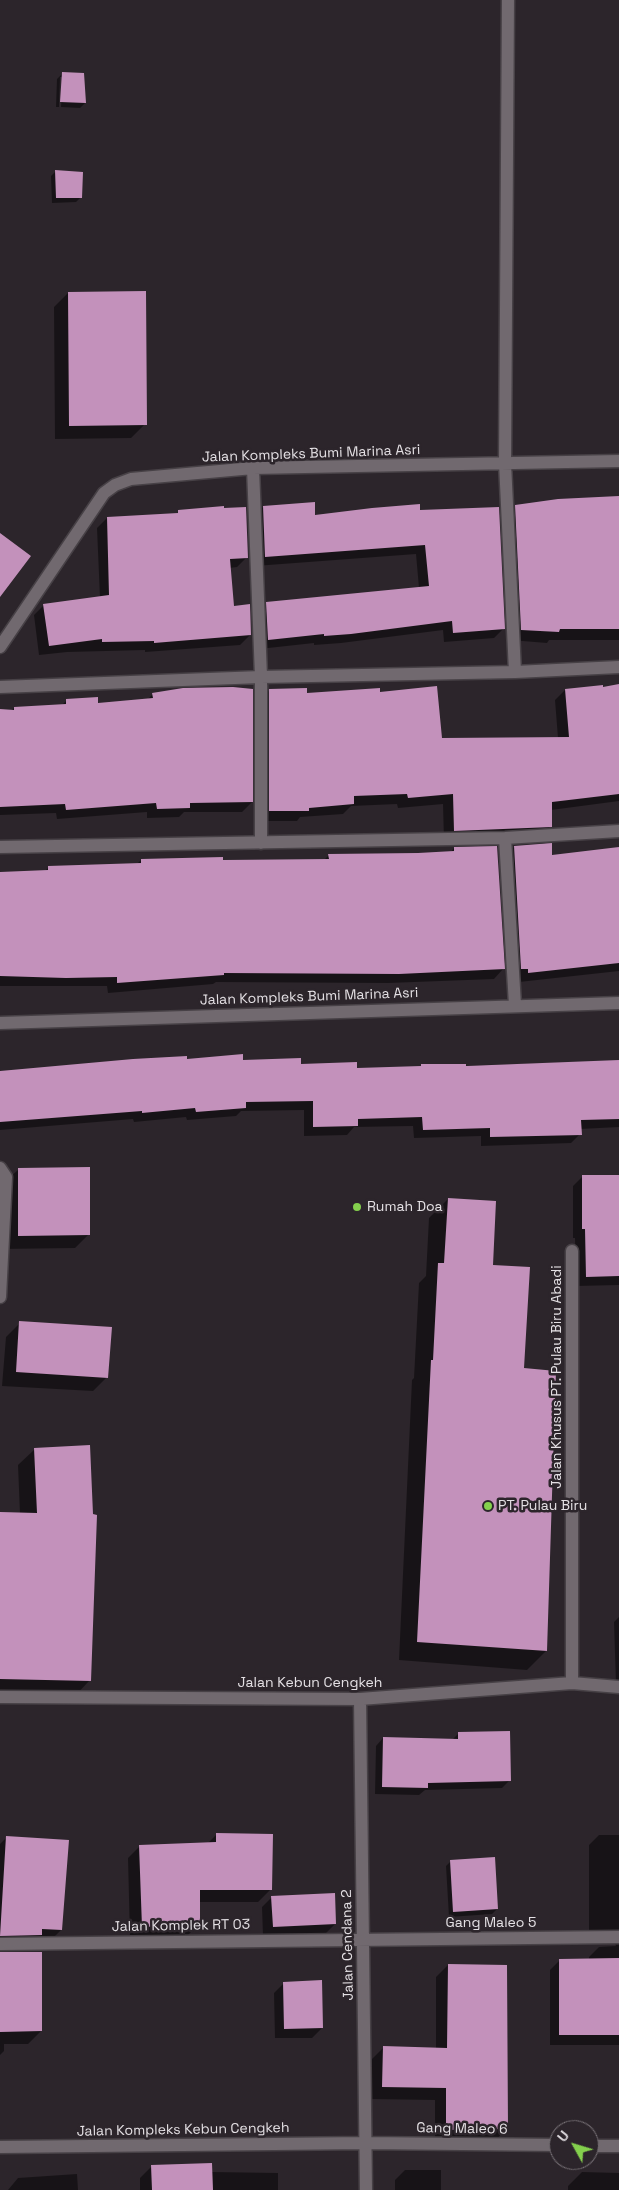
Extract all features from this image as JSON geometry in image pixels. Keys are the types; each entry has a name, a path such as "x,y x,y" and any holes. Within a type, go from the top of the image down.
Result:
{"street":[{"path":"508,0 505,463 515,672"},
{"name":"Jalan Kompleks Bumi Marina Asri","path":"0,648 104,493 115,485 131,479 253,468 619,461"},
{"path":"253,468 261,677 261,843"},
{"path":"0,687 261,677 515,672 619,667"},
{"path":"0,847 505,838 619,831"},
{"path":"505,838 515,1005"},
{"name":"Jalan Kompleks Bumi Marina Asri","path":"0,1024 515,1005 619,1003"},
{"path":"0,1168 6,1177 0,1297"},
{"name":"Jalan Khusus PT. Pulau Biru Abadi","path":"572,1251 572,1683"},
{"name":"Jalan Kebun Cengkeh","path":"0,1697 360,1699 572,1683 619,1687"},
{"name":"Jalan Cendana 2","path":"360,1699 366,2190"},
{"name":"Gang Maleo 5","path":"363,1939 619,1937"},
{"name":"Jalan Komplek RT 03","path":"0,1944 363,1939"},
{"name":"Gang Maleo 6","path":"366,2143 549,2146"},
{"name":"Jalan Kompleks Kebun Cengkeh","path":"0,2147 366,2143"},
{"path":"599,2146 619,2146"}],"building":[{"path":"62,72 84,73 86,103 60,102"},
{"path":"55,170 83,172 82,198 56,198"},
{"path":"146,291 147,425 69,426 68,292"},
{"path":"619,496 619,629 560,629 559,632 521,630 515,505 558,499"},
{"path":"315,502 315,515 420,504 420,510 499,507 505,629 453,633 452,621 351,634 324,636 324,634 268,640 266,602 429,586 425,545 265,557 263,506"},
{"path":"224,506 224,508 246,507 248,558 230,559 234,606 250,604 251,635 154,643 154,641 102,642 102,639 49,646 43,604 109,595 107,517 178,513 178,510"},
{"path":"0,533 31,556 0,597"},
{"path":"619,684 619,794 552,802 552,827 454,831 453,794 408,798 407,794 354,796 354,804 309,808 309,811 269,811 269,689 307,688 307,693 380,688 380,692 437,686 442,738 569,737 565,689 603,685 603,687"},
{"path":"233,687 253,689 253,802 190,803 190,808 157,809 156,803 66,810 65,804 0,807 0,709 14,710 14,707 66,704 66,699 98,697 98,703 153,698 152,693 183,688"},
{"path":"552,843 552,855 619,847 619,963 528,973 528,969 521,969 514,846"},
{"path":"497,846 505,969 399,974 224,973 224,975 117,983 117,977 0,976 0,872 48,870 48,866 141,863 141,859 223,857 223,860 329,859 328,854 418,853 454,851 454,847"},
{"path":"243,1054 243,1060 301,1058 301,1064 357,1062 357,1068 421,1066 421,1064 466,1064 466,1066 619,1060 619,1119 581,1120 582,1135 490,1137 490,1128 423,1130 422,1117 358,1119 358,1126 313,1127 313,1101 246,1102 246,1108 196,1112 195,1108 142,1113 142,1111 0,1122 0,1071 133,1059 187,1056 187,1059"},
{"path":"90,1167 90,1235 18,1236 18,1168"},
{"path":"582,1175 619,1175 619,1276 586,1277 585,1229 582,1229"},
{"name":"PT. Pulau Biru","path":"448,1198 496,1201 493,1265 530,1267 524,1368 556,1371 547,1651 417,1642 431,1360 433,1360 438,1263 444,1263"},
{"path":"19,1321 112,1327 108,1378 16,1372"},
{"path":"90,1445 93,1514 97,1515 91,1681 0,1679 0,1512 37,1513 34,1448"},
{"path":"510,1731 511,1781 428,1783 428,1788 382,1787 383,1737 458,1739 458,1732"},
{"path":"216,1833 273,1834 272,1890 200,1890 200,1925 142,1927 139,1845 216,1842"},
{"path":"6,1836 69,1840 62,1930 42,1929 42,1935 0,1936"},
{"path":"495,1857 498,1909 453,1912 450,1860"},
{"path":"335,1893 336,1924 273,1927 271,1896"},
{"path":"0,1952 42,1952 42,2031 0,2032"},
{"path":"619,1958 619,2035 559,2035 559,1959"},
{"path":"448,1964 507,1965 508,2129 446,2130 446,2088 382,2087 383,2046 447,2048"},
{"path":"322,1980 323,2028 284,2029 283,1982"},
{"path":"212,2163 213,2190 152,2190 151,2165"}],"place":[{"name":"Rumah Doa","path":"357,1207"},
{"name":"PT. Pulau Biru","path":"488,1506"}]}
